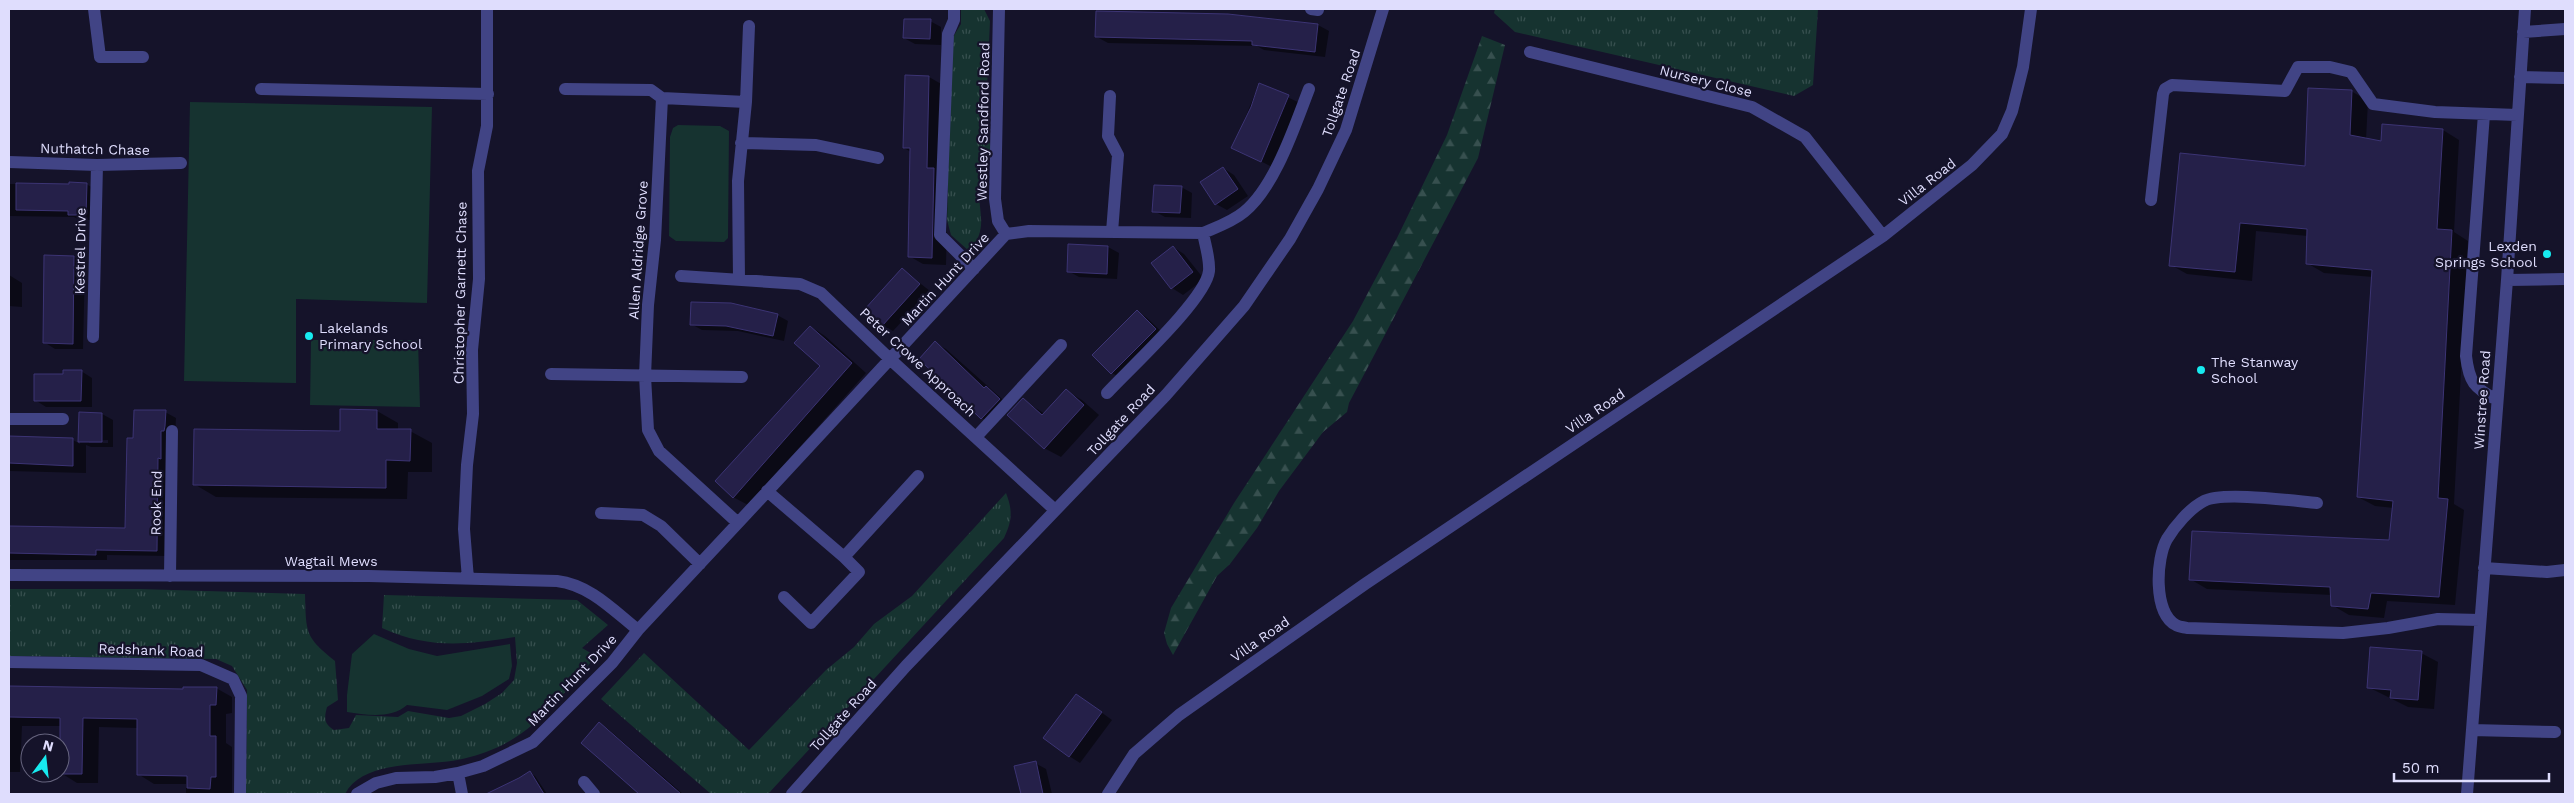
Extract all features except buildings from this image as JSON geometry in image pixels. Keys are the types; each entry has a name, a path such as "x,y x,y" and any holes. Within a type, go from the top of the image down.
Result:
{"street":[{"path":"94,9 100,57 143,57"},
{"name":"Christopher Garnett Chase","path":"468,578 464,529 467,465 473,414 472,350 478,279 478,171 487,126 487,9"},
{"path":"954,9 954,20 948,34 940,235 974,269"},
{"name":"Westley Sandford Road","path":"999,9 996,199 998,221 1006,234"},
{"name":"Tollgate Road","path":"792,794 906,666 1218,338 1244,306 1290,240 1318,190 1346,130 1383,9"},
{"name":"Villa Road","path":"1108,794 1134,754 1179,715 1365,584 1883,236 1972,166 2002,134 2012,111 2023,67 2031,9"},
{"name":"Winstree Road","path":"2467,794 2507,280 2525,9"},
{"path":"739,279 738,181 746,102 749,26"},
{"path":"2523,32 2565,29"},
{"name":"Nursery Close","path":"1530,52 1752,107 1805,137 1883,236"},
{"path":"2151,200 2163,94 2164,89 2172,85 2285,91 2298,67 2330,67 2351,72 2361,84 2372,104 2435,112 2517,116"},
{"path":"2520,77 2565,78"},
{"path":"261,89 488,94"},
{"path":"565,89 651,90 662,98 746,102"},
{"name":"Martin Hunt Drive","path":"357,794 376,783 396,778 458,773 483,766 533,742 612,663 638,630 1006,234 1029,231 1203,233 1225,224 1245,211 1267,184 1285,150 1309,89"},
{"path":"1110,96 1108,136 1118,155 1112,232"},
{"name":"Allen Aldridge Grove","path":"662,98 645,376 648,430 660,451 714,503 738,523"},
{"path":"2484,114 2466,356 2468,375 2479,391 2497,400"},
{"path":"741,143 816,145 878,158"},
{"name":"Nuthatch Chase","path":"9,162 97,165 181,163"},
{"name":"Kestrel Drive","path":"93,337 97,165"},
{"path":"1107,393 1187,308 1202,289 1209,270 1203,233"},
{"name":"Peter Crowe Approach","path":"681,276 800,284 821,293 890,360 1055,510"},
{"path":"2507,280 2565,279"},
{"path":"976,437 1061,346"},
{"path":"551,374 742,377"},
{"path":"9,419 63,419"},
{"name":"Rook End","path":"170,576 172,430"},
{"path":"844,557 918,476"},
{"path":"767,491 859,572 811,623 784,597"},
{"path":"2318,503 2236,496 2204,500 2184,517 2167,540 2160,562 2158,590 2165,610 2174,624 2186,628 2343,633 2438,620 2480,620"},
{"path":"601,513 643,515 661,526 700,564"},
{"path":"2484,568 2547,572 2565,570"},
{"name":"Wagtail Mews","path":"9,575 468,578 557,581 579,586 594,594 638,630"},
{"name":"Redshank Road","path":"9,662 201,665 233,679 241,696 240,794"},
{"path":"2472,730 2555,732"},
{"path":"458,773 462,794"},
{"path":"584,782 594,794"}],"green space":[{"path":"961,9 984,9 990,21 985,134 992,148 992,154 984,154 979,185 981,227 975,243 969,251 951,235 947,220 950,42 961,24"},
{"path":"1495,9 1818,9 1813,85 1794,96 1515,32 1494,13"},
{"path":"1482,36 1505,45 1478,158 1349,403 1347,412 1323,432 1279,491 1257,528 1230,564 1217,576 1173,655 1164,633 1171,608 1234,503 1353,321 1397,238 1447,135"},
{"path":"190,102 432,107 427,303 296,299 296,383 184,381"},
{"path":"678,125 720,126 729,131 728,238 724,242 676,241 669,236 670,137 673,128"},
{"path":"311,340 418,340 420,407 310,405"},
{"path":"1006,493 1011,516 1004,538 768,794 711,794 601,699 644,653 749,750 826,670 854,647 874,624 912,596"},
{"path":"9,589 139,589 305,594 309,633 318,646 335,661 338,700 327,707 325,718 328,725 334,730 349,728 356,715 398,717 408,711 449,718 461,716 502,693 514,680 517,663 515,637 480,642 447,643 431,642 399,635 382,628 384,595 577,600 608,625 582,648 596,656 560,698 533,724 503,745 459,760 403,765 375,771 363,776 345,794 246,794 247,690 232,666 216,659 9,656"},
{"path":"374,634 409,649 437,656 510,644 512,666 509,679 482,696 447,710 407,705 394,712 378,715 347,712 352,654"}],"place":[{"name":"Lexden Springs School","path":"2547,254"},
{"name":"Lakelands Primary School","path":"309,336"},
{"name":"The Stanway School","path":"2201,370"}]}
